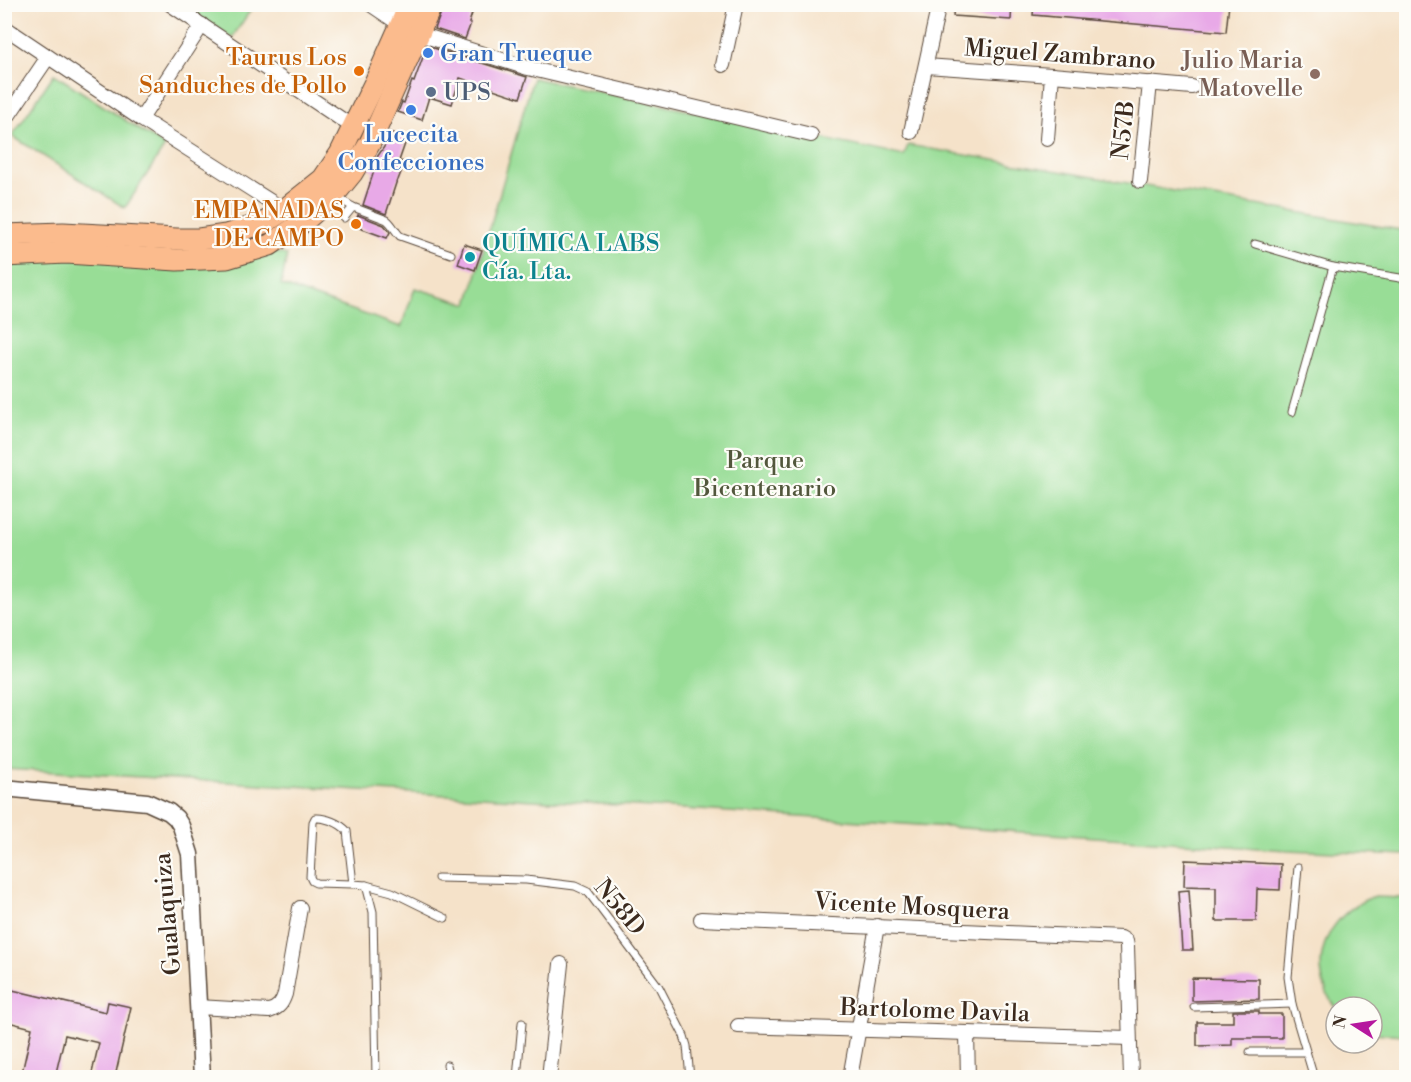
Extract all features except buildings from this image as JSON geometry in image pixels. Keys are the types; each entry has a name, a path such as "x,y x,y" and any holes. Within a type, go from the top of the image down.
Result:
{"main road":[{"path":"410,4 410,30"},
{"path":"4,235 63,233 77,244 177,260 227,258 270,245 303,222 334,195 352,173 370,143 386,84 410,30 432,4"},
{"path":"4,256 77,244 199,239 225,235 264,223 323,179 340,154 353,128 386,84"}],"street":[{"path":"170,4 353,128"},
{"path":"370,4 410,30 528,68 811,135"},
{"path":"723,65 736,4"},
{"path":"911,132 939,4"},
{"path":"141,118 202,25"},
{"path":"4,27 284,210"},
{"path":"4,122 48,57"},
{"name":"Miguel Zambrano","path":"926,66 1192,87"},
{"path":"1047,140 1052,75"},
{"name":"N57B","path":"1140,181 1150,83"},
{"name":"Gualaquiza","path":"4,788 137,800 162,808 176,818 190,854 202,1077"},
{"path":"198,1007 269,1011 280,1006 285,994 300,908"},
{"name":"Vicente Mosquera","path":"701,919 1121,938 1126,941 1127,946 1130,1038"},
{"path":"850,1077 877,927"},
{"path":"549,1077 561,964"},
{"name":"Bartolome Davila","path":"738,1026 1130,1038"},
{"path":"967,1034 968,1077"},
{"path":"1130,1038 1131,1077"}],"lane":[{"path":"334,195 353,207 387,220 400,236 451,254"},
{"path":"344,218 353,207"},
{"path":"1255,244 1334,267 1407,279"},
{"path":"1292,412 1334,267"},
{"path":"353,884 347,831 336,823 319,817 315,818 310,877 312,881 366,885 392,892 446,918"},
{"path":"1298,867 1288,977 1292,1004 1314,1077"},
{"name":"N58D","path":"438,878 526,880 575,886 588,892 659,987 684,1036 690,1077"},
{"path":"366,885 373,912 376,1077"},
{"path":"1194,1007 1292,1004"},
{"path":"517,1077 522,1023"},
{"path":"1250,1052 1305,1052"},
{"path":"447,1065 450,1077"}],"green space":[{"path":"182,5 254,5 232,38"},
{"path":"54,74 165,146 125,208 12,136"},
{"name":"Parque Bicentenario","path":"533,78 904,156 908,145 1406,231 1406,855 1287,850 669,808 5,769 4,267 34,258 275,252 287,255 281,285 401,327 415,288 468,304"},
{"path":"1372,897 1406,898 1406,1035 1384,1034 1384,995 1328,995 1327,993 1322,976 1321,960 1325,944 1332,929 1342,916"}],"place":[{"name":"Gran Trueque","path":"428,53"},
{"name":"Taurus Los Sanduches de Pollo","path":"359,71"},
{"name":"Julio Maria Matovelle","path":"1315,74"},
{"name":"UPS","path":"431,92"},
{"name":"Lucecita Confecciones","path":"411,110"},
{"name":"EMPANADAS DE CAMPO","path":"356,224"},
{"name":"QUÍMICA LABS Cía. Lta.","path":"470,257"}]}
